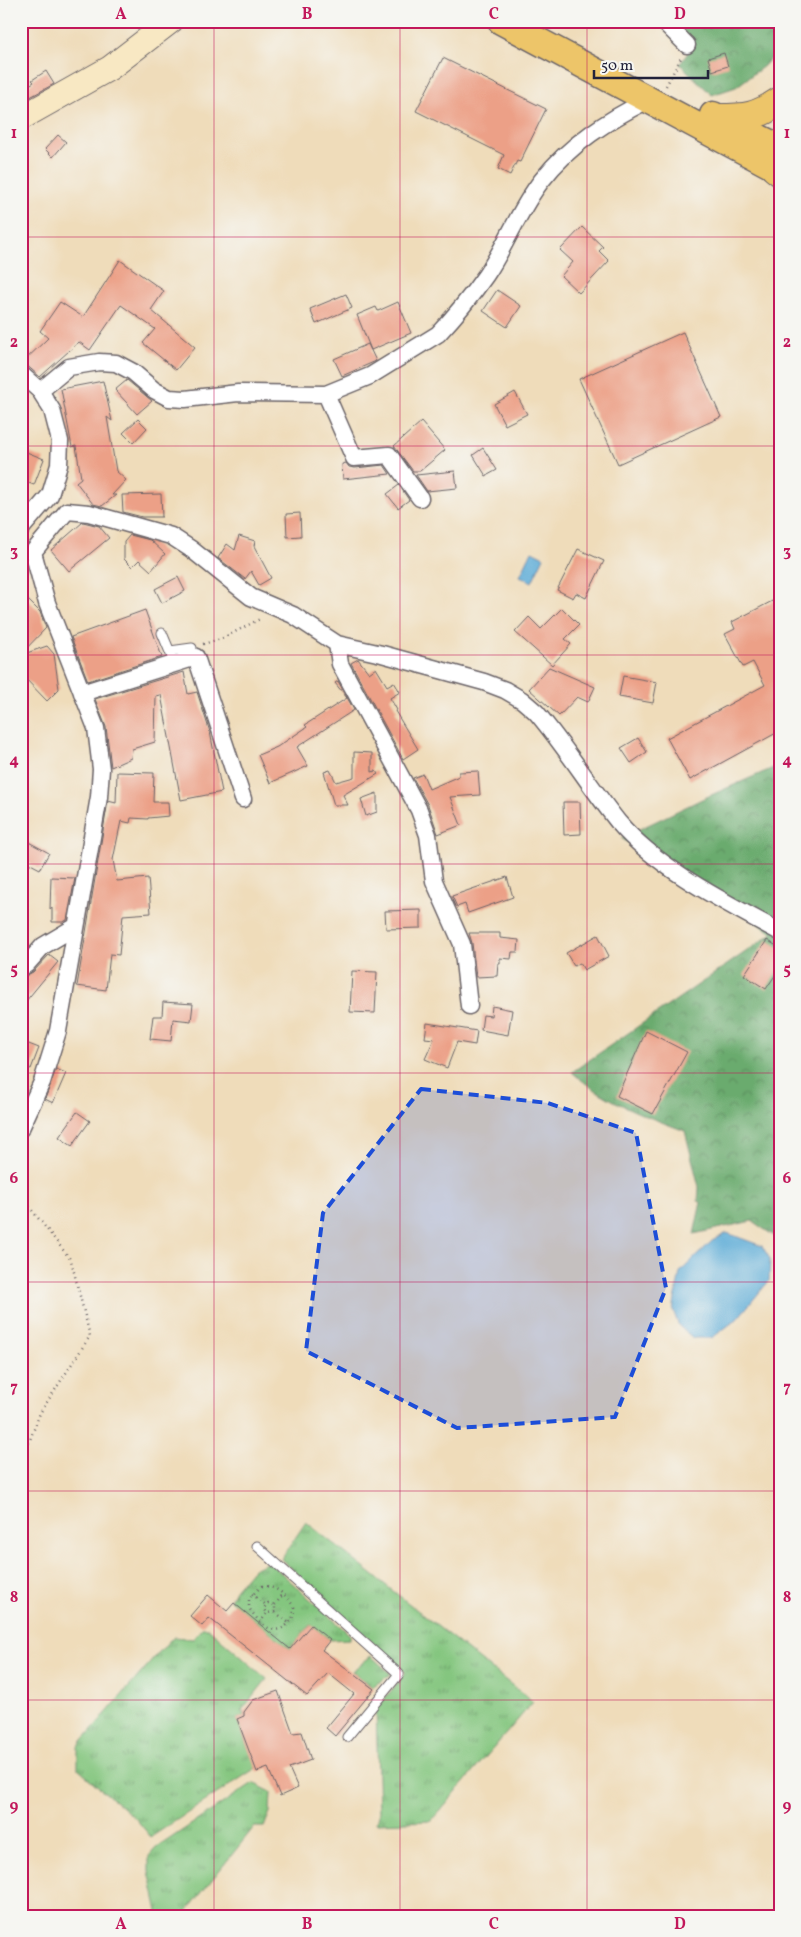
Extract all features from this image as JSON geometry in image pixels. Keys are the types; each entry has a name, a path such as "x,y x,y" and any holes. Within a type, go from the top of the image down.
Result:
{"highway":[{"path":"718,118 740,118 760,114 780,101"}],"main road":[{"path":"21,118 110,68 171,21"},
{"path":"500,21 656,95 718,118 778,164"},
{"path":"533,21 656,95 778,164"}],"street":[{"path":"663,21 687,45"},
{"path":"40,391 69,368 99,362 116,363 133,372 154,390 169,398 185,399 238,392 326,394 370,376 438,334 486,274 527,201 542,179 581,140 623,112 656,95"},
{"path":"21,374 40,391 52,410 60,441 59,465 50,495 21,529"},
{"path":"326,394 354,458 389,455 420,498"},
{"path":"50,495 67,512 89,513 171,536 191,549 251,597 293,615 337,644 382,654 484,682 505,690 522,700 549,727 620,824 644,846 677,872 703,889 780,932"},
{"path":"21,1128 42,1082 58,1031 99,798 102,769 96,728 27,548 67,512"},
{"path":"337,644 340,664 424,822 428,835 434,881 462,944 469,1006"},
{"path":"82,693 173,658 196,657 243,799"},
{"path":"21,968 43,946 76,926"}],"lane":[{"path":"162,633 173,658 192,648"},
{"path":"257,1546 398,1674 347,1737"}],"path":[{"path":"656,95 687,45"},
{"path":"220,639 257,621"},
{"path":"21,1180 25,1183 24,1200 71,1260 90,1336 40,1413 21,1464"},
{"path":"262,1586 270,1586 283,1594 294,1606 294,1615 289,1623 281,1629 272,1630 260,1623 249,1608 250,1598 262,1586"},
{"path":"252,1594 266,1605"},
{"path":"275,1612 275,1605 283,1594"},
{"path":"266,1605 268,1603 275,1605"},
{"path":"266,1605 264,1608 267,1613"},
{"path":"260,1623 267,1613 275,1612 289,1623"}],"highlighted area":[{"path":"421,1089 548,1103 636,1133 666,1288 615,1417 457,1428 306,1351 323,1213"}],"green space":[{"path":"674,21 780,21 780,47 764,66 736,87 712,95 680,64 694,44"},
{"path":"780,765 780,1240 752,1221 694,1234 701,1202 698,1201 699,1187 685,1131 626,1107 584,1082 572,1072 773,933 621,838 702,799"},
{"path":"306,1522 533,1702 431,1821 376,1823 379,1812 376,1709 406,1673 281,1559"},
{"path":"269,1562 350,1635 350,1639 330,1640 311,1625 290,1649 230,1600 235,1590 253,1569"},
{"path":"202,1628 208,1628 267,1679 242,1710 244,1716 237,1719 256,1768 151,1837 136,1819 78,1769 78,1747 169,1641 175,1637 193,1639"},
{"path":"371,1656 391,1674 372,1687 352,1671"},
{"path":"253,1783 271,1792 270,1812 264,1827 254,1827 183,1916 159,1916 149,1871 149,1856 156,1848"}],"water":[{"path":"532,551 544,557 532,582 520,576"},
{"path":"727,1233 762,1246 770,1259 769,1281 737,1319 712,1338 693,1338 679,1326 673,1310 680,1272 712,1241"}],"building":[{"path":"724,53 728,66 712,71 708,58"},
{"path":"443,58 546,109 520,162 517,161 510,175 498,169 504,155 416,111"},
{"path":"46,71 54,84 21,102 21,90"},
{"path":"58,135 66,142 53,157 45,149"},
{"path":"582,227 603,247 599,251 609,261 579,293 561,276 573,262 560,250"},
{"path":"120,260 164,291 151,310 195,347 176,370 143,343 155,329 121,305 90,350 79,342 40,377 23,362 48,338 40,331 60,302 83,317"},
{"path":"497,290 521,306 507,327 483,311"},
{"path":"346,294 352,308 316,324 310,309"},
{"path":"398,302 411,333 371,350 357,315 376,307 378,311"},
{"path":"683,332 721,417 618,464 579,379"},
{"path":"368,344 376,361 342,376 334,359"},
{"path":"127,380 152,401 137,414 115,390"},
{"path":"103,381 112,421 107,417 116,471 126,480 112,495 116,495 102,506 93,504 76,482 81,478 76,446 72,447 61,389"},
{"path":"515,392 527,414 505,425 494,404"},
{"path":"138,419 147,428 133,443 123,433"},
{"path":"421,422 445,450 420,471 413,471 394,446"},
{"path":"483,448 497,470 486,476 473,455"},
{"path":"24,451 44,459 34,485 21,480 21,457"},
{"path":"346,463 349,467 355,468 384,465 390,474 343,479 342,464"},
{"path":"455,471 457,488 427,491 416,475"},
{"path":"399,485 409,500 398,508 387,494"},
{"path":"161,494 162,517 142,517 123,512 122,495"},
{"path":"300,513 301,536 287,537 286,514"},
{"path":"83,522 99,526 109,538 69,571 51,550"},
{"path":"130,535 150,540 165,554 151,571 139,560 132,567 124,559 124,542"},
{"path":"239,536 255,541 254,546 271,578 259,585 251,571 245,579 218,558 227,544 235,550"},
{"path":"578,549 604,561 586,598 576,593 573,598 557,590"},
{"path":"178,577 185,591 162,603 155,589"},
{"path":"21,593 40,612 46,628 21,654"},
{"path":"780,597 780,731 690,780 667,738 765,685 753,662 743,667 725,634 735,629 732,622"},
{"path":"562,608 579,625 565,639 571,644 552,665 515,632 529,617 541,629"},
{"path":"145,610 162,657 88,681 71,637"},
{"path":"47,646 54,654 59,689 47,701 21,674 21,655"},
{"path":"358,659 369,673 376,668 387,686 394,682 400,692 390,698 397,710 395,711 418,749 403,759 351,663"},
{"path":"549,667 595,687 588,702 577,697 559,716 529,689"},
{"path":"184,672 188,694 197,692 210,732 222,792 181,800 161,695 156,696 155,742 132,749 131,758 111,767 106,727 95,699"},
{"path":"623,676 657,682 653,703 619,697"},
{"path":"338,681 354,710 297,747 308,766 270,783 258,755 277,747 307,727 305,725 347,698 335,683"},
{"path":"638,738 647,752 631,763 621,748"},
{"path":"354,752 372,753 372,772 376,771 378,774 343,795 348,805 334,805 324,772 330,770 336,782 354,777"},
{"path":"478,771 480,795 450,797 461,825 438,834 428,805 413,778 423,774 429,789 459,776 459,772"},
{"path":"117,772 154,773 153,802 168,802 169,816 148,819 131,818 130,823 121,821 113,860 117,881 148,878 151,913 123,915 119,955 110,954 106,990 77,986 108,801 116,803"},
{"path":"377,793 377,812 366,816 361,799"},
{"path":"563,802 580,802 581,834 564,835"},
{"path":"21,838 49,853 40,869 21,859"},
{"path":"51,877 75,878 67,920 63,922 52,922 52,908 50,909"},
{"path":"507,877 513,897 468,913 465,904 457,907 452,896"},
{"path":"421,910 421,928 386,929 385,911"},
{"path":"469,933 500,933 500,938 519,940 518,952 512,952 511,959 500,958 497,976 476,977"},
{"path":"598,935 609,956 584,970 580,963 574,966 566,953"},
{"path":"767,940 780,948 780,968 766,989 744,975"},
{"path":"49,955 58,962 21,1007 21,978 33,972"},
{"path":"352,971 377,972 375,1013 350,1012"},
{"path":"163,1002 193,1004 191,1021 173,1019 171,1041 150,1039 153,1016 162,1016"},
{"path":"492,1006 512,1010 508,1035 481,1030 483,1015 491,1016"},
{"path":"427,1023 477,1031 475,1045 457,1042 447,1068 425,1059 434,1039 425,1038"},
{"path":"646,1031 687,1052 653,1114 617,1096"},
{"path":"21,1041 39,1048 31,1069 21,1065"},
{"path":"56,1069 66,1073 53,1103 45,1099"},
{"path":"77,1112 90,1121 72,1146 59,1137"},
{"path":"208,1595 227,1611 234,1603 290,1649 311,1625 330,1640 322,1650 374,1689 335,1736 326,1728 354,1694 328,1673 307,1696 209,1618 202,1626 190,1616"},
{"path":"278,1691 293,1733 302,1732 311,1760 289,1768 298,1788 280,1796 268,1768 257,1772 237,1719 244,1716 244,1712 253,1700"}]}
